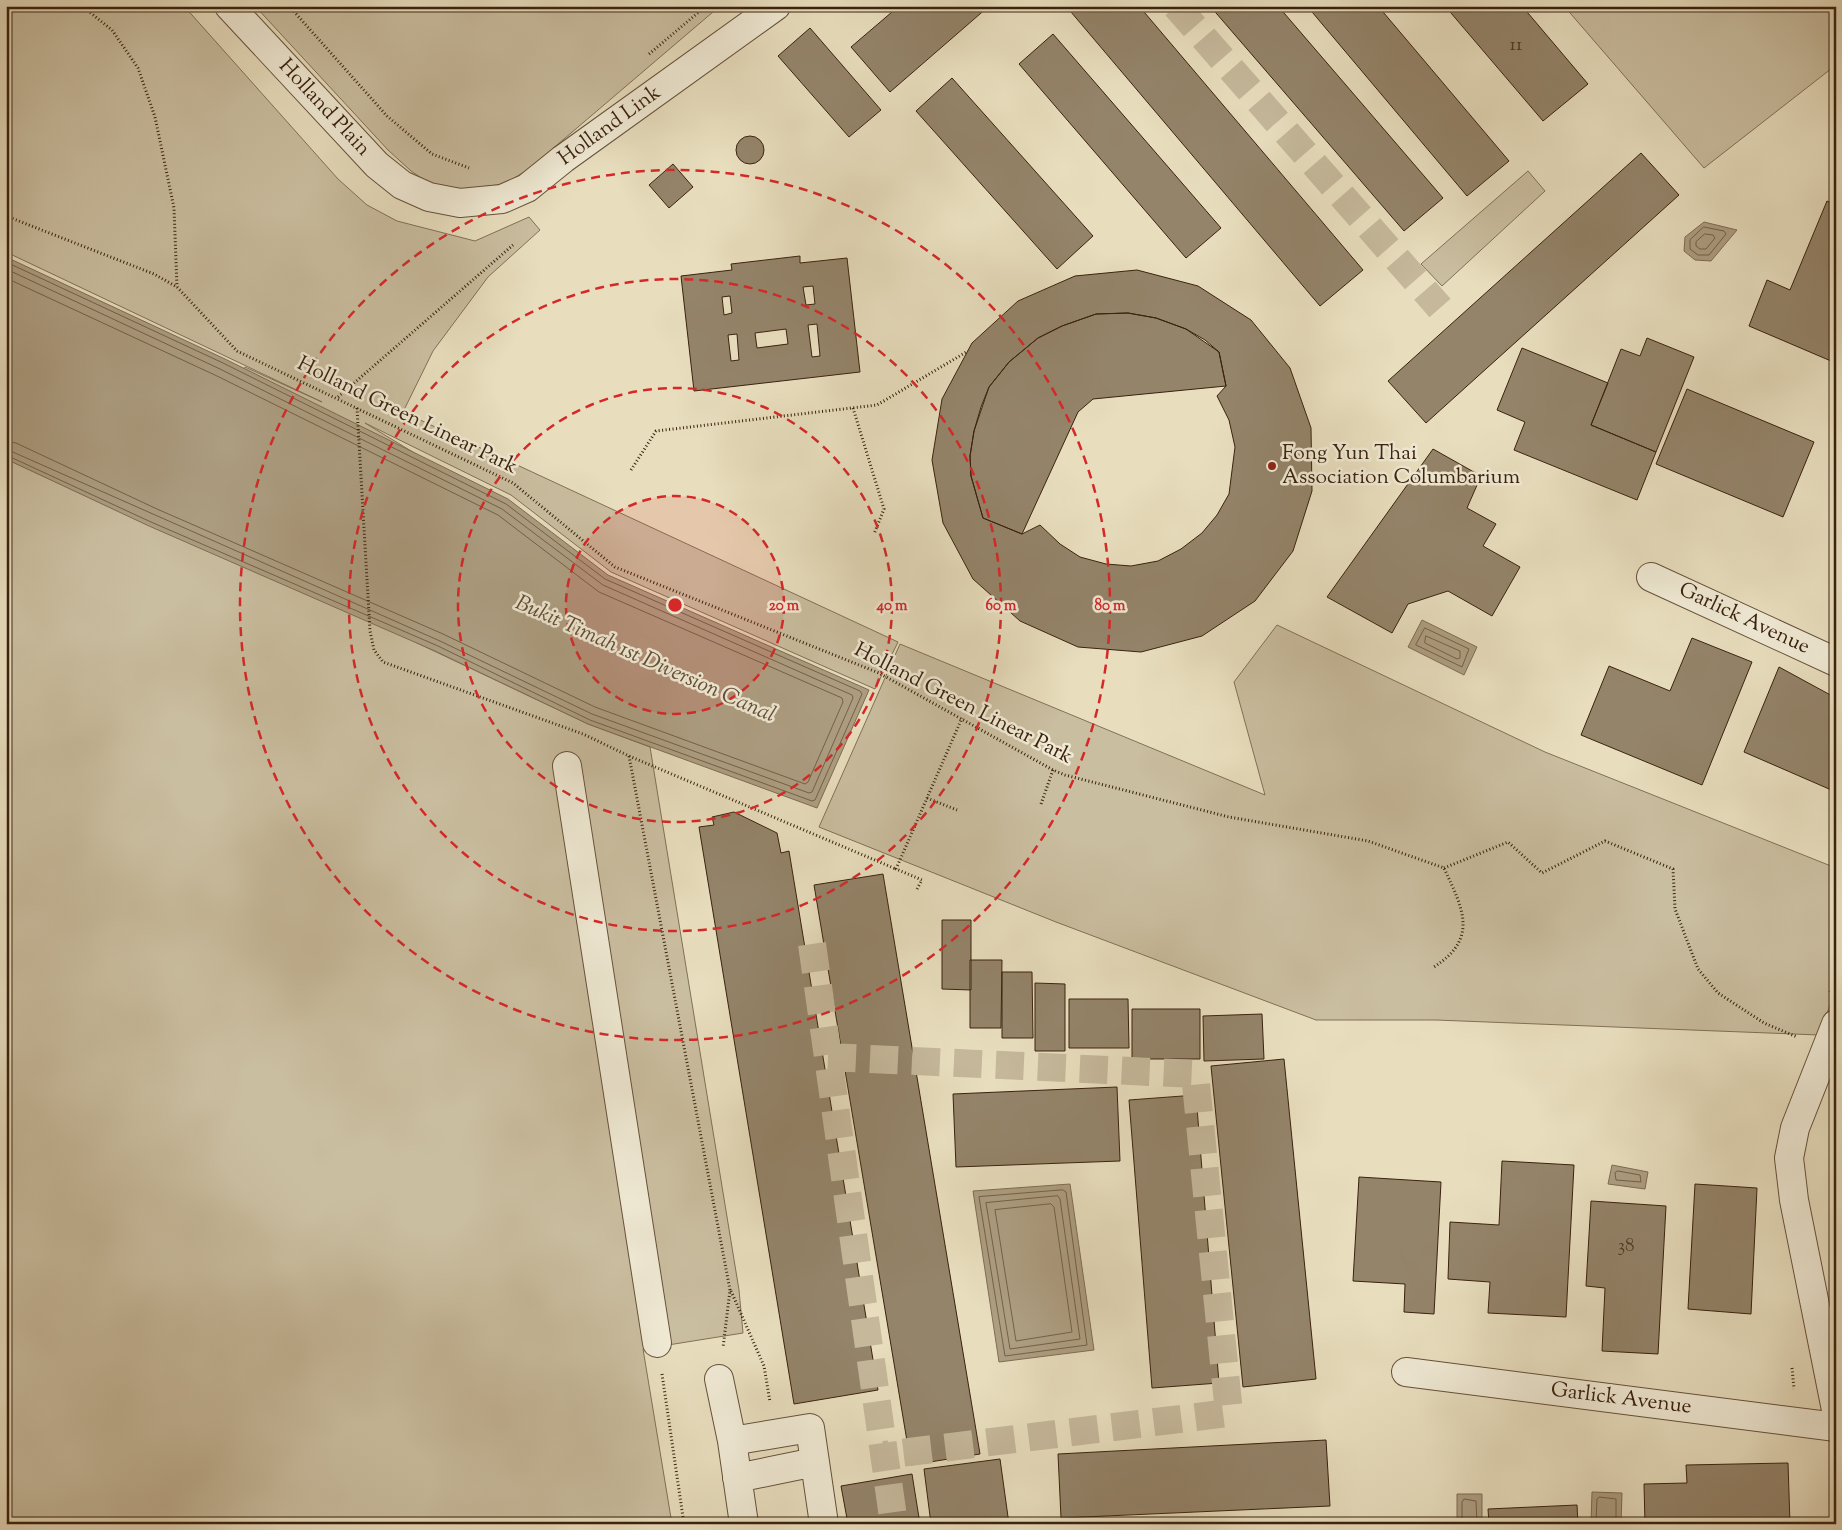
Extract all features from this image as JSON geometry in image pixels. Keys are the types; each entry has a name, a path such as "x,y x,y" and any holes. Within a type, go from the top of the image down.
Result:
{"street":[{"name":"Holland Plain","path":"229,6 377,165 402,185 430,197"},
{"name":"Holland Link","path":"430,197 460,203 483,202 502,199 527,188 563,159 776,6"},
{"name":"Garlick Avenue","path":"1652,576 1836,662"},
{"path":"567,766 657,1342"},
{"path":"1836,1024 1796,1128 1789,1158 1797,1215 1836,1410"},
{"name":"Garlick Avenue","path":"1406,1372 1836,1427"},
{"path":"719,1379 732,1441 744,1524"},
{"path":"732,1441 810,1428 824,1524"},
{"path":"737,1478 815,1462"}],"path":[{"path":"82,6 112,30 133,60 138,68 155,117 174,208 177,286"},
{"path":"289,6 387,116 432,154 473,169"},
{"path":"648,55 706,6"},
{"name":"Holland Green Linear Park","path":"6,216 154,274 177,286 237,351 513,482 615,567 879,673 1053,770 1065,775 1229,817 1368,841 1444,868"},
{"path":"338,398 513,245"},
{"path":"631,470 656,431 877,405 968,351"},
{"path":"357,407 370,631 374,650 383,662 583,734 629,756 922,880 917,889"},
{"path":"853,408 884,509 874,534"},
{"path":"896,869 962,718"},
{"path":"629,756 730,1290 719,1379"},
{"path":"1042,804 1053,770"},
{"path":"927,798 957,810"},
{"path":"1434,967 1450,957 1461,941 1463,924 1460,902 1444,868 1508,842 1542,873 1605,841 1672,869 1675,909 1698,970 1718,993 1764,1024 1800,1038"},
{"path":"657,1342 684,1524"}],"shaded area":[{"path":"6,6 184,6 338,179 367,205 397,221 475,241 529,217 540,230 488,277 433,351 403,412 898,642 875,689 611,572 511,495 365,423 482,494 415,642 588,724 650,747 739,1290 743,1333 643,1349 672,1524 6,1524 6,459 171,535 245,367 322,402 6,252"},
{"path":"255,6 720,6 530,168 505,184 456,190 433,186 411,171 388,150"},
{"path":"1564,6 1836,6 1836,65 1704,168"},
{"path":"1528,171 1545,191 1442,286 1421,264"},
{"path":"1277,625 1545,752 1836,868 1836,989 1819,1035 1436,1020 1316,1020 1056,922 819,827 900,644 1265,795 1234,682"}],"water":[{"path":"1704,222 1737,230 1711,261 1695,260 1684,251 1685,237"},
{"name":"Bukit Timah 1st Diversion Canal","path":"6,257 225,359 508,499 608,575 869,690 817,808 588,724 435,651 149,526 6,459"},
{"path":"1422,620 1477,647 1464,675 1408,647"},
{"path":"1612,1165 1648,1172 1645,1189 1608,1184"},
{"path":"1070,1184 1094,1350 999,1362 973,1191"},
{"path":"1592,1492 1622,1493 1621,1524 1591,1524"},
{"path":"1457,1494 1482,1494 1482,1524 1457,1524"}],"building":[{"path":"899,6 988,7 890,92 851,47"},
{"path":"1078,6 1139,6 1363,270 1320,306 1071,12"},
{"path":"1210,6 1278,6 1443,198 1404,231"},
{"path":"1307,6 1378,6 1509,161 1467,196"},
{"path":"1445,6 1522,6 1588,84 1543,121"},
{"path":"810,28 881,110 849,137 778,56"},
{"path":"1053,34 1221,228 1186,258 1019,64"},
{"path":"952,78 1093,236 1057,269 916,111"},
{"path":"750,136 760,140 764,150 760,160 750,164 740,160 736,150 740,140"},
{"path":"1641,153 1679,195 1426,423 1388,381"},
{"path":"673,164 693,187 669,208 649,185"},
{"path":"1827,201 1836,205 1836,348 1831,361 1749,326 1767,280 1790,290"},
{"path":"800,256 800,263 847,258 860,372 694,391 681,276 732,270 731,264","holes":["813,286 815,304 806,305 803,287","730,296 732,313 724,315 722,297","817,324 820,356 812,357 808,325","786,329 788,344 757,348 755,333","737,334 739,360 731,361 728,335"]},
{"name":"Fong Yun Thai Association Columbarium","path":"1137,270 1198,286 1251,320 1290,368 1311,428 1312,491 1293,551 1255,601 1202,636 1141,652 1078,647 1020,621 973,579 943,523 932,460 942,399 972,343 1018,301 1075,276","holes":["1128,313 1156,318 1186,329 1219,352 1226,386 1217,396 1229,420 1235,447 1229,494 1217,515 1202,533 1181,549 1158,561 1131,566 1106,564 1080,557 1060,544 1040,525 1022,534 983,518 971,476 970,456 974,431 989,387 1009,362 1038,338 1062,326 1096,314"]},
{"path":"1128,313 1156,318 1186,329 1205,340 1219,352 1226,386 1093,399 1078,412 1022,534 983,518 971,476 970,456 974,431 989,387 1009,362 1038,338 1062,326 1096,314"},
{"path":"1647,338 1694,357 1656,452 1591,425 1621,349 1640,356"},
{"path":"1522,348 1608,383 1591,425 1656,452 1637,500 1514,450 1525,422 1497,410"},
{"path":"1687,389 1814,442 1783,517 1656,464"},
{"path":"1433,449 1481,476 1467,508 1496,524 1483,546 1520,567 1492,616 1448,591 1408,604 1392,633 1327,597"},
{"path":"1692,638 1752,662 1702,785 1581,735 1609,666 1670,691"},
{"path":"1779,667 1836,698 1836,792 1744,752"},
{"path":"734,812 777,833 781,853 789,851 878,1390 794,1404 699,827 714,825 712,817"},
{"path":"883,874 980,1454 911,1465 814,885"},
{"path":"942,920 971,920 971,990 942,989"},
{"path":"970,960 1002,960 1001,1028 970,1028"},
{"path":"1002,972 1032,972 1033,1038 1002,1038"},
{"path":"1035,983 1065,984 1065,1051 1035,1051"},
{"path":"1069,999 1128,999 1129,1048 1069,1048"},
{"path":"1132,1009 1200,1009 1200,1059 1132,1059"},
{"path":"1262,1014 1264,1059 1204,1061 1203,1016"},
{"path":"1284,1059 1316,1379 1243,1387 1211,1066"},
{"path":"1117,1087 1120,1161 956,1167 953,1094"},
{"path":"1196,1095 1219,1383 1152,1388 1129,1100"},
{"path":"1502,1161 1574,1165 1566,1317 1488,1313 1490,1282 1448,1279 1450,1222 1499,1225"},
{"path":"1359,1177 1441,1182 1434,1314 1404,1312 1405,1284 1353,1281"},
{"path":"1695,1184 1757,1188 1751,1314 1688,1309"},
{"path":"1591,1201 1666,1206 1658,1354 1602,1351 1605,1288 1586,1286"},
{"path":"1326,1440 1330,1506 1061,1518 1058,1454"},
{"path":"1000,1459 1009,1524 931,1524 924,1469"},
{"path":"1788,1463 1790,1524 1645,1524 1644,1484 1687,1483 1686,1465"},
{"path":"912,1474 920,1524 848,1524 841,1486"},
{"path":"1577,1505 1578,1524 1489,1524 1488,1509"}],"tunnel":[{"path":"1176,6 1440,308"},
{"path":"812,944 894,1524"},
{"path":"828,1057 1195,1074 1229,1413 884,1455"}],"place":[{"name":"Fong Yun Thai Association Columbarium","path":"1272,466"}]}
